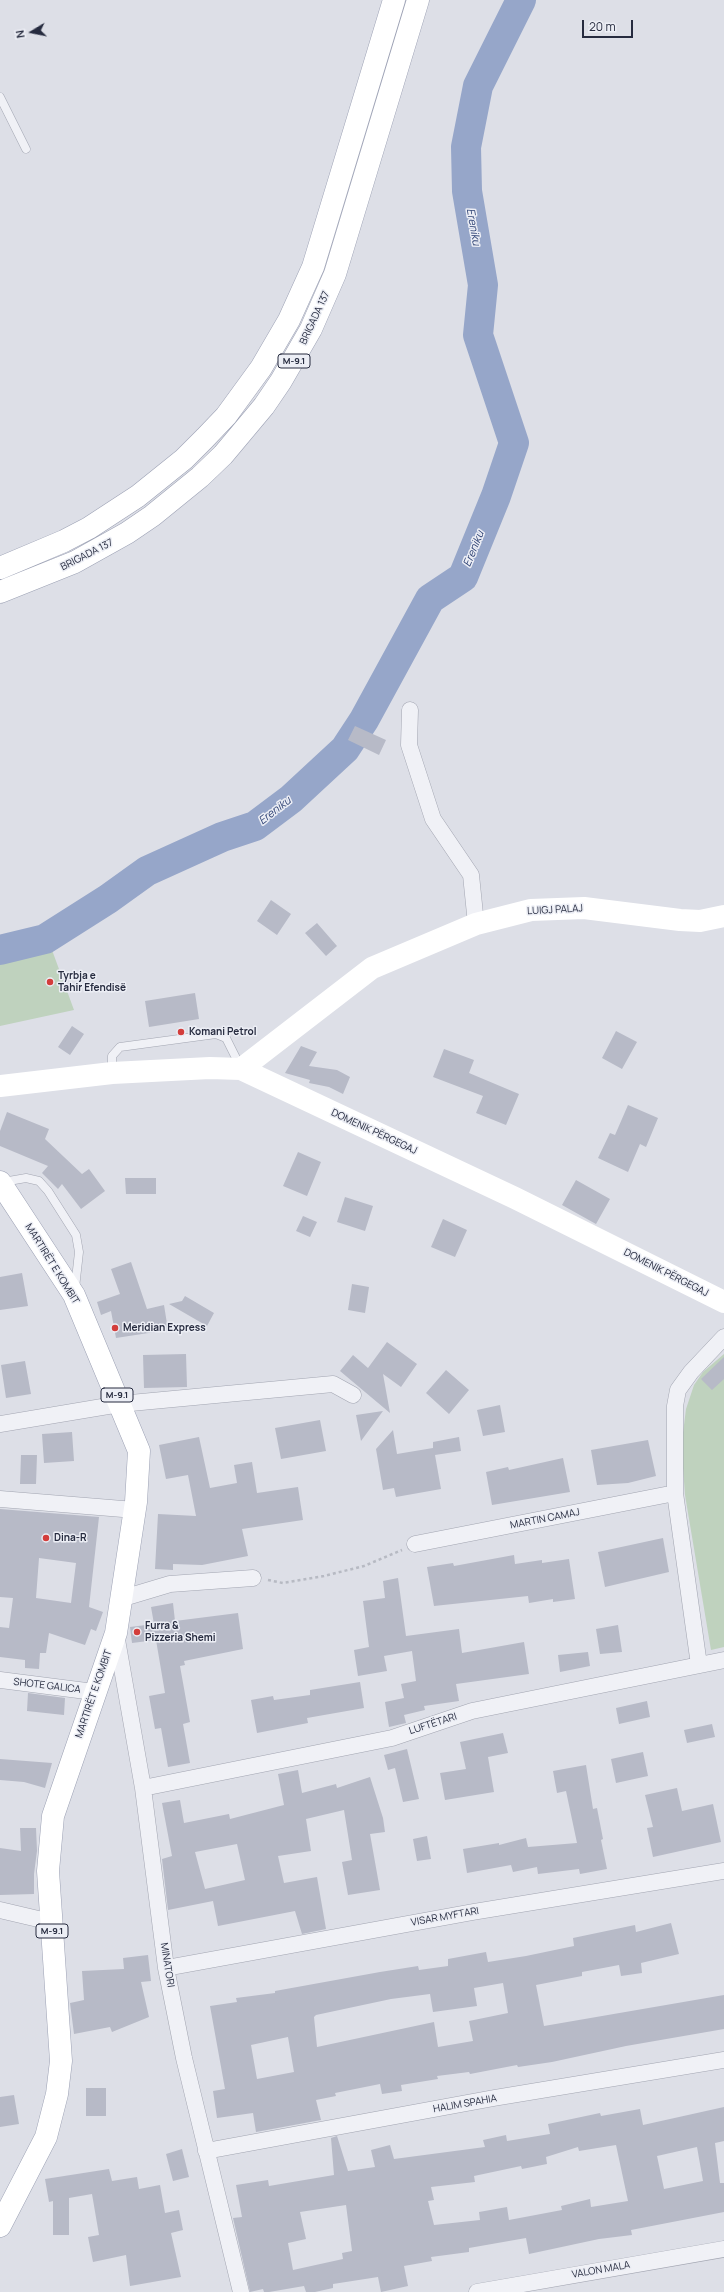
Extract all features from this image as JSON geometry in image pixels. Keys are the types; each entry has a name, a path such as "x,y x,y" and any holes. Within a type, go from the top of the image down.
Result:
{"main road":[{"name":"M-9.1","path":"0,568 64,541 90,528 138,496 184,459 205,438 226,416 261,368 290,320 313,266 394,0"},
{"name":"BRIGADA 137","path":"0,592 75,562 121,537 152,516 194,482 223,455 268,400 311,329 335,274 418,0"},
{"name":"LUIGJ PALAJ","path":"241,1069 372,968 476,924 531,910 584,908 680,920 700,921 724,916"},
{"name":"DOMENIK PËRGEGAJ","path":"0,1086 112,1073 210,1068 241,1069 515,1198 724,1302"},
{"name":"MARTIRËT E KOMBIT","path":"0,1183 74,1295 139,1451 135,1510 120,1599 116,1633 94,1692 53,1816 48,1872 61,2061 57,2094 46,2137 0,2226"}],"street":[{"path":"410,710 409,745 434,819 470,875 476,924"},
{"path":"699,1665 675,1493 675,1406 678,1390 702,1358 724,1337"},
{"path":"0,1424 120,1404 333,1384 353,1395"},
{"name":"MARTIN CAMAJ","path":"415,1544 675,1493"},
{"path":"0,1499 135,1510"},
{"path":"120,1599 170,1584 253,1578"},
{"name":"MINATORI","path":"116,1633 143,1788 166,1968 184,2058 241,2292"},
{"name":"LUFTËTARI","path":"143,1788 392,1738 472,1711 724,1660"},
{"name":"SHOTE GALICA","path":"0,1680 94,1692"},
{"name":"VISAR MYFTARI","path":"166,1968 473,1912 724,1871"},
{"path":"0,1910 51,1922"},
{"name":"HALIM SPAHIA","path":"206,2151 494,2098 724,2060"},
{"name":"VALON MALA","path":"477,2292 724,2249"}],"lane":[{"path":"0,97 26,149"},
{"path":"112,1073 112,1056 120,1047 216,1034 226,1038 241,1069"},
{"path":"0,1183 26,1178 38,1182 48,1191 72,1228 78,1243 74,1295"}],"path":[{"path":"253,1578 283,1582 324,1576 364,1566 415,1544"}],"green space":[{"path":"45,931 74,1010 0,1026 0,950"},
{"path":"724,1354 724,1647 711,1650 685,1495 682,1454 686,1409 694,1385 703,1372"}],"building":[{"path":"355,726 386,740 379,755 348,740"},
{"path":"271,900 291,914 277,935 257,921"},
{"path":"317,923 337,946 326,956 305,933"},
{"path":"195,993 199,1019 149,1027 145,1001"},
{"path":"72,1026 84,1034 70,1055 58,1047"},
{"path":"616,1031 637,1042 622,1069 602,1058"},
{"path":"301,1046 317,1052 309,1066 337,1070 350,1077 343,1094 329,1087 309,1083 310,1080 285,1073"},
{"path":"444,1049 474,1060 469,1073 519,1094 506,1125 476,1113 483,1096 433,1077"},
{"path":"628,1105 658,1118 646,1147 640,1144 628,1172 598,1158 610,1133 615,1135"},
{"path":"7,1112 49,1129 45,1139 82,1174 89,1169 105,1191 81,1209 62,1184 58,1189 42,1173 48,1166 0,1146 0,1131"},
{"path":"298,1152 321,1162 307,1196 283,1186"},
{"path":"125,1178 156,1178 156,1194 126,1194"},
{"path":"576,1180 610,1199 596,1224 562,1205"},
{"path":"345,1197 373,1206 365,1231 337,1222"},
{"path":"303,1216 317,1222 310,1237 296,1231"},
{"path":"443,1219 467,1230 455,1257 431,1247"},
{"path":"131,1262 147,1309 164,1305 168,1330 116,1338 111,1311 101,1315 97,1302 120,1294 111,1269"},
{"path":"22,1273 28,1306 0,1310 0,1277"},
{"path":"352,1284 369,1287 365,1313 348,1310"},
{"path":"185,1296 214,1313 207,1326 169,1304 182,1301"},
{"path":"387,1342 417,1364 401,1387 383,1374 390,1413 340,1371 353,1355 368,1368"},
{"path":"186,1354 187,1387 144,1388 143,1355"},
{"path":"724,1357 724,1379 712,1390 701,1379"},
{"path":"25,1361 31,1394 6,1398 1,1365"},
{"path":"446,1370 469,1390 449,1414 426,1393"},
{"path":"500,1405 505,1432 483,1436 477,1410"},
{"path":"383,1411 361,1441 356,1415"},
{"path":"320,1420 326,1451 281,1459 275,1428"},
{"path":"393,1430 397,1454 433,1448 433,1442 459,1437 461,1451 435,1455 441,1489 396,1497 394,1488 383,1490 376,1449"},
{"path":"72,1432 74,1461 44,1463 42,1434"},
{"path":"199,1437 210,1488 237,1483 234,1465 252,1462 257,1493 298,1487 303,1520 242,1529 248,1556 202,1565 173,1564 173,1570 155,1569 158,1514 196,1516 188,1475 166,1479 159,1445"},
{"path":"648,1440 656,1476 628,1483 597,1485 591,1450"},
{"path":"21,1455 37,1455 36,1484 20,1484"},
{"path":"563,1458 570,1492 492,1505 486,1472 508,1467 509,1470"},
{"path":"0,1509 99,1517 89,1607 103,1612 96,1631 91,1629 85,1645 49,1633 46,1653 40,1653 39,1669 25,1668 25,1660 0,1657 0,1627 9,1628 13,1598 0,1597","holes":["39,1558 76,1563 71,1603 36,1598"]},
{"path":"663,1538 669,1572 605,1587 598,1552"},
{"path":"514,1555 515,1564 542,1560 542,1563 569,1559 575,1599 553,1602 553,1599 529,1603 528,1596 434,1606 427,1567 453,1563 454,1566"},
{"path":"398,1578 406,1636 459,1629 462,1653 524,1642 529,1674 456,1684 459,1701 424,1706 425,1710 404,1715 406,1723 389,1727 385,1702 404,1698 401,1684 416,1681 412,1651 384,1656 387,1671 358,1676 354,1650 369,1647 363,1601 385,1598 383,1581"},
{"path":"173,1603 175,1621 238,1613 243,1649 184,1661 185,1665 180,1666 190,1722 183,1724 190,1763 168,1767 161,1728 155,1729 149,1696 165,1693 156,1640 132,1643 130,1627 154,1624 151,1607"},
{"path":"618,1625 622,1652 600,1654 596,1629"},
{"path":"588,1652 590,1666 560,1672 558,1655"},
{"path":"360,1682 364,1708 307,1718 308,1723 257,1733 251,1700 273,1696 274,1700 310,1695 310,1690"},
{"path":"28,1693 65,1698 64,1715 27,1711"},
{"path":"647,1701 650,1717 619,1724 616,1708"},
{"path":"712,1724 715,1737 687,1743 684,1730"},
{"path":"503,1733 508,1753 488,1757 494,1792 445,1800 440,1773 466,1769 460,1742"},
{"path":"407,1749 419,1799 403,1802 395,1768 388,1770 384,1755"},
{"path":"643,1752 648,1776 616,1783 611,1759"},
{"path":"0,1759 52,1763 45,1788 24,1782 0,1780"},
{"path":"586,1765 593,1809 597,1808 603,1839 601,1840 607,1869 580,1874 579,1869 538,1874 537,1867 513,1872 511,1865 467,1873 463,1849 499,1843 499,1845 526,1838 528,1847 577,1843 566,1791 557,1793 553,1771"},
{"path":"298,1770 302,1793 336,1784 337,1788 370,1777 383,1818 385,1832 370,1834 380,1890 348,1895 342,1862 352,1860 344,1810 306,1819 311,1851 278,1856 284,1883 317,1877 326,1929 302,1934 295,1911 218,1926 213,1901 168,1910 162,1859 172,1856 162,1803 180,1800 184,1823 229,1814 230,1819 284,1805 278,1774","holes":["237,1844 245,1880 205,1889 195,1852"]},
{"path":"677,1788 682,1811 713,1804 721,1842 653,1857 647,1828 653,1827 645,1795"},
{"path":"20,1828 36,1828 37,1851 34,1874 34,1894 0,1895 0,1848 21,1851"},
{"path":"427,1836 431,1859 417,1861 413,1839"},
{"path":"671,1923 679,1954 641,1963 642,1973 621,1976 619,1965 582,1972 582,1976 536,1985 544,2026 724,1995 724,2029 626,2046 552,2062 518,2067 517,2065 470,2074 469,2072 437,2076 438,2079 401,2085 402,2091 382,2094 380,2084 335,2093 336,2096 316,2100 321,2120 256,2132 253,2113 217,2118 213,2091 225,2089 210,2006 237,2002 236,1998 275,1993 275,1991 380,1972 418,1966 419,1970 448,1966 448,1959 486,1952 488,1962 526,1956 574,1946 573,1938 635,1925 636,1932","holes":["503,1983 508,2013 469,2021 473,2041 438,2047 434,2022 317,2047 314,2017 316,2015 391,1999 430,1994 433,2012 477,2006 474,1988","288,2037 294,2072 257,2079 251,2045"]},
{"path":"148,1955 151,1981 141,1982 149,2017 112,2032 110,2027 74,2034 70,2003 84,2000 82,1971 124,1969 123,1958"},
{"path":"86,2088 106,2088 106,2116 86,2116"},
{"path":"14,2095 19,2124 0,2127 0,2097"},
{"path":"724,2107 724,2141 715,2143 720,2183 724,2183 724,2212 631,2230 632,2235 599,2239 529,2254 526,2238 469,2248 469,2252 431,2257 432,2261 404,2266 408,2286 381,2292 378,2277 333,2284 333,2288 315,2292 306,2292 304,2286 269,2292 264,2292 263,2289 250,2292 233,2218 242,2217 236,2185 268,2180 269,2186 334,2175 331,2138 337,2136 348,2171 375,2167 371,2150 390,2145 394,2159 485,2147 483,2140 506,2135 507,2141 550,2134 548,2124 600,2113 601,2116 640,2109 643,2125","holes":["616,2145 628,2201 591,2207 590,2199 561,2206 562,2210 509,2220 507,2207 479,2212 480,2220 434,2225 428,2201 434,2200 431,2187 475,2182 474,2176 521,2166 522,2169 547,2164 546,2157 578,2147 579,2151","697,2147 703,2181 664,2189 657,2156","346,2205 352,2251 342,2253 343,2259 293,2270 288,2243 306,2239 300,2212"]},
{"path":"182,2149 189,2177 173,2181 166,2154"},
{"path":"109,2169 112,2181 137,2177 139,2189 160,2185 165,2213 179,2210 183,2230 171,2233 181,2277 130,2286 126,2255 93,2262 88,2237 99,2235 92,2194 69,2198 69,2235 53,2235 53,2201 49,2202 45,2179"}],"waterway":[{"name":"Ereniku","path":"0,950 45,939 108,899 147,871 222,837 255,826 291,799 345,749 364,720 430,599 463,577 496,496 514,443 478,335 483,285 467,191 466,147 478,86 521,0"}],"place":[{"name":"Tyrbja e Tahir Efendisë","path":"50,982"},
{"name":"Komani Petrol","path":"181,1032"},
{"name":"Meridian Express","path":"115,1328"},
{"name":"Dina-R","path":"46,1538"},
{"name":"Furra & Pizzeria Shemi","path":"137,1632"}]}
